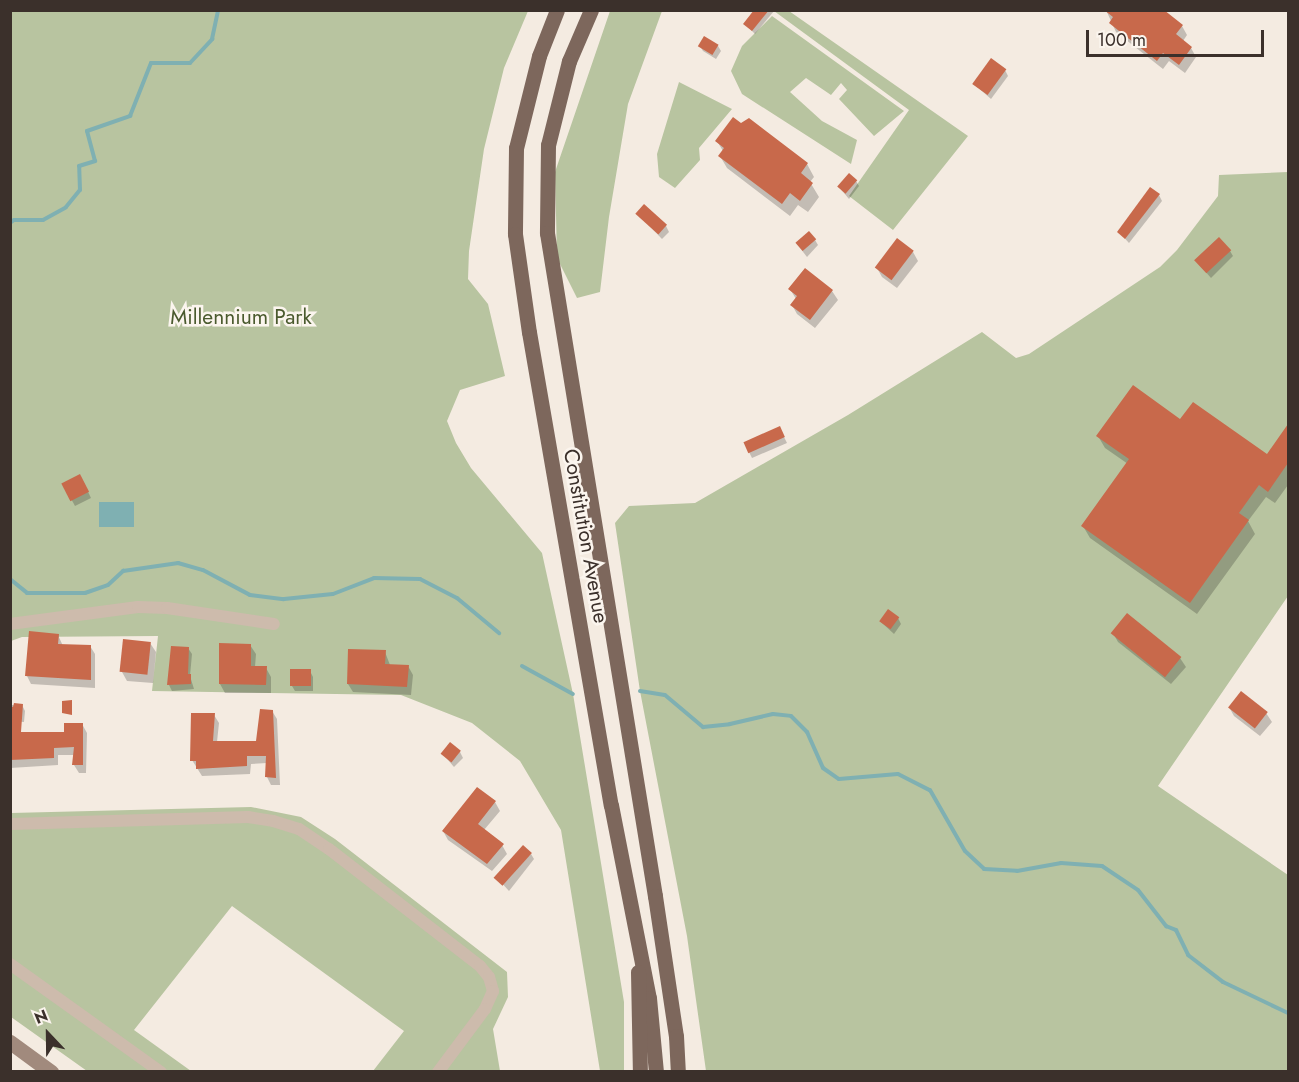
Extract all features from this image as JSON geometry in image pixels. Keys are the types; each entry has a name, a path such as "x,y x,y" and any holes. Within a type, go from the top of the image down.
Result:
{"main road":[{"name":"Constitution Avenue","path":"557,10 539,56 516,148 515,234 611,805 640,948 653,1030 656,1071"},
{"name":"Constitution Avenue","path":"591,10 569,61 557,101 548,145 547,233 676,1036 678,1071"},
{"path":"640,948 637,992 640,1071"},
{"path":"10,1042 51,1071"}],"street":[{"path":"10,624 138,607 166,608 274,624"},
{"path":"10,824 248,817 273,820 299,829 329,849 480,966 489,977 493,991 485,1009 438,1071"},
{"path":"10,963 161,1071"}],"green space":[{"name":"Millennium Park","path":"11,11 528,11 504,68 484,149 469,251 468,279 488,304 505,376 460,390 447,421 456,443 471,468 542,553 573,694 624,1002 624,1071 600,1071 561,830 520,761 472,723 401,695 152,691 158,636 22,637 11,641"},
{"path":"610,11 662,11 628,104 609,217 600,292 577,298 557,258 555,172"},
{"path":"774,11 789,11 968,136 893,230 849,196 909,110"},
{"path":"772,16 904,111 874,136 839,99 847,90 841,83 831,95 806,78 790,92 822,121 857,140 851,164 742,94 731,71 742,46"},
{"path":"679,82 732,109 699,148 700,160 675,188 659,177 657,154"},
{"path":"1288,172 1288,596 1158,786 1288,875 1288,1071 706,1071 687,936 640,691 615,523 629,506 695,503 848,415 982,332 1016,358 1029,354 1160,267 1177,250 1218,196 1219,175"},
{"path":"251,807 301,817 335,839 507,972 508,997 493,1029 500,1071 373,1071 404,1031 232,906 134,1030 191,1071 87,1071 11,1017 11,813"}],"water":[{"path":"99,502 134,502 134,527 99,527"}],"building":[{"path":"754,10 769,10 752,31 743,24"},
{"path":"1104,10 1164,10 1183,25 1176,34 1192,47 1179,65 1163,53 1157,61 1109,23 1113,17"},
{"path":"704,36 719,45 712,55 698,46"},
{"path":"991,58 1006,69 988,95 972,84"},
{"path":"733,117 741,123 749,118 808,163 801,173 813,183 800,201 790,193 782,204 718,156 724,148 715,141"},
{"path":"849,173 857,180 845,194 837,187"},
{"path":"1150,187 1160,194 1125,239 1117,232"},
{"path":"644,204 667,225 658,234 635,214"},
{"path":"809,231 816,239 803,251 795,243"},
{"path":"1219,237 1231,250 1206,273 1194,260"},
{"path":"897,238 914,251 892,280 875,268"},
{"path":"805,268 833,290 810,320 790,305 797,296 788,289"},
{"path":"1133,385 1180,419 1193,402 1267,454 1288,424 1288,463 1268,492 1259,485 1239,513 1249,520 1190,603 1081,526 1129,459 1096,436"},
{"path":"780,426 785,437 748,453 743,442"},
{"path":"80,474 89,492 70,501 61,484"},
{"path":"888,609 899,617 891,629 879,621"},
{"path":"1127,613 1181,657 1165,677 1111,633"},
{"path":"29,631 59,634 58,644 91,645 91,680 25,676"},
{"path":"123,639 151,642 147,675 120,672"},
{"path":"219,643 251,644 251,666 267,666 266,685 219,684"},
{"path":"171,646 189,647 188,674 191,674 191,684 167,685"},
{"path":"348,649 386,650 385,664 409,665 407,687 347,684"},
{"path":"290,669 311,669 311,686 290,686"},
{"path":"1241,691 1268,712 1255,728 1228,708"},
{"path":"72,700 72,715 62,713 62,701"},
{"path":"14,703 23,704 21,732 64,732 64,723 83,723 83,765 72,765 74,747 54,748 54,758 10,760 10,706 13,707"},
{"path":"260,709 273,710 276,778 265,777 266,756 247,756 247,766 196,769 196,761 190,761 191,713 215,713 213,741 256,741"},
{"path":"450,742 461,751 451,762 441,754"},
{"path":"477,787 496,801 478,824 504,844 487,864 442,831"},
{"path":"523,845 532,853 502,886 494,878"}],"waterway":[{"path":"10,223 14,220 43,220 66,207 80,190 79,166 95,161 87,131 130,116 151,63 190,63 212,39 218,10"},
{"path":"10,579 27,593 85,593 108,585 123,571 178,563 203,570 250,595 284,599 333,594 374,578 420,579 457,598 499,633"},
{"path":"522,666 573,694"},
{"path":"640,691 665,695 703,727 730,724 773,714 791,716 807,732 823,768 839,779 898,774 930,790 965,851 984,869 1017,871 1061,863 1102,866 1138,890 1166,926 1176,930 1188,955 1223,982 1288,1013"}]}
